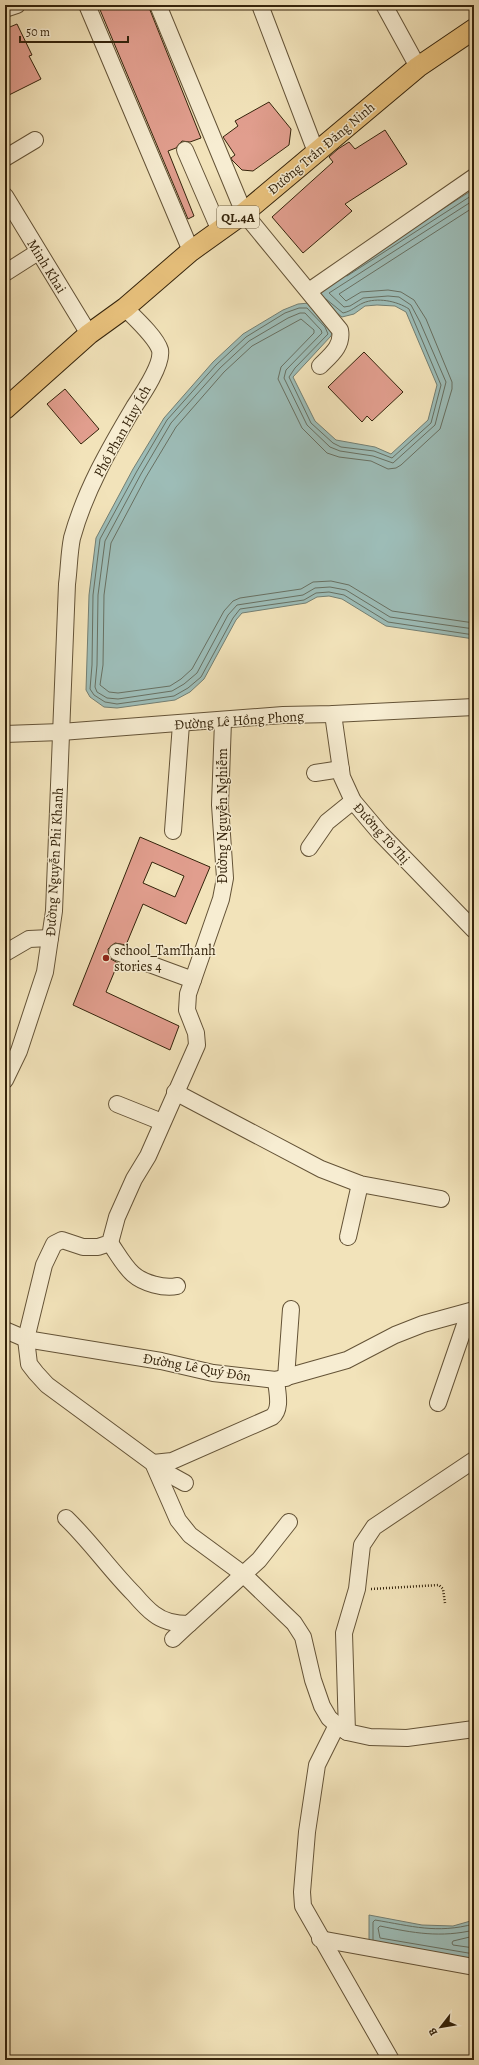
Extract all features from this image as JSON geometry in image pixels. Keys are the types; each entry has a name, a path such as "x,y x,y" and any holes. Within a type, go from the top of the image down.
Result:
{"main road":[{"name":"Đường Trần Đăng Ninh","path":"5,409 90,334 125,308 191,251 244,213 418,67 474,29"}],"street":[{"path":"5,9 17,5"},
{"path":"87,5 191,251"},
{"path":"158,5 244,213 340,330 342,339 335,351 320,366"},
{"path":"260,5 316,152"},
{"path":"384,5 418,67"},
{"path":"5,158 34,140"},
{"path":"185,150 220,230"},
{"path":"309,291 474,176"},
{"name":"Minh Khai","path":"5,196 38,252 90,334"},
{"path":"5,273 38,252"},
{"name":"Phố Phan Huy Ích","path":"61,732 67,584 72,540 83,505 104,458 147,386 160,361 160,351 156,342 125,308"},
{"name":"Đường Lê Hồng Phong","path":"5,734 181,724 283,715 474,707"},
{"name":"Đường Tô Thị","path":"334,714 342,778 352,801 380,833 474,930"},
{"name":"Đường Nguyễn Nghiễm","path":"110,1244 118,1217 134,1179 148,1156 197,1045 196,1033 187,1010 188,994 221,899 225,878 220,805 223,721"},
{"path":"173,832 181,724"},
{"name":"Đường Nguyễn Phi Khanh","path":"5,1080 19,1051 45,972 54,911 61,732"},
{"path":"315,773 341,769"},
{"path":"309,848 327,822 352,801"},
{"path":"5,953 30,939 50,938"},
{"path":"117,952 193,980"},
{"path":"176,1092 321,1169 360,1184 441,1200"},
{"path":"117,1104 162,1122"},
{"path":"348,1237 360,1184"},
{"path":"177,1286 172,1287 148,1282 133,1274 110,1244 83,1247 62,1240 54,1244 44,1265 26,1339 30,1364 47,1385 155,1465 185,1483"},
{"path":"155,1465 172,1461 276,1414 291,1310"},
{"path":"438,1403 471,1311"},
{"name":"Đường Lê Quý Đôn","path":"5,1330 26,1339 161,1360 212,1373 281,1379 348,1360 395,1335 423,1324 471,1311"},
{"path":"391,2060 302,1906 307,1832 317,1765 342,1728 344,1633 357,1590 362,1545 374,1527 474,1460"},
{"path":"155,1465 178,1520 190,1535 243,1574 299,1629 303,1637 313,1680 322,1706 329,1718 342,1728 370,1737 407,1738 474,1729"},
{"path":"66,1518 95,1548 114,1573 153,1614 168,1621 189,1624"},
{"path":"173,1639 273,1544 289,1522"},
{"path":"320,1939 474,1967"}],"path":[{"path":"357,1590 439,1585 443,1589 445,1604"}],"water":[{"path":"474,189 474,639 386,626 342,599 329,596 317,597 306,603 242,613 236,620 204,679 190,692 175,700 117,708 104,707 90,697 86,690 89,595 96,538 133,469 164,418 213,362 243,334 283,310 298,304 309,303 332,332 331,336 293,377 315,421 336,440 375,447 391,454 428,420 437,385 406,312 395,306 377,305 365,306 354,314 342,317 322,301 316,290"},
{"path":"369,1915 422,1925 453,1926 474,1920 474,1963 369,1946"}],"building":[{"path":"98,5 148,5 201,138 190,142 182,141 176,148 168,151 194,216 188,219"},
{"path":"17,24 32,55 29,56 41,79 5,97 5,29"},
{"path":"269,102 291,129 289,145 253,171 242,170 232,160 231,158 235,155 223,137 238,126 235,121"},
{"path":"385,130 407,164 345,204 352,211 303,253 272,217 333,162 329,157 338,149 349,142 355,149"},
{"path":"364,352 403,392 372,421 367,416 362,422 328,387"},
{"path":"65,389 99,429 81,444 47,404"},
{"name":"school_TamThanh stories 4","path":"140,837 210,867 186,924 143,904 126,945 115,943 108,949 109,958 118,963 106,992 179,1026 170,1050 73,1005","holes":["152,862 184,876 175,897 143,883"]}],"place":[{"name":"school_TamThanh stories 4","path":"106,958"}]}
